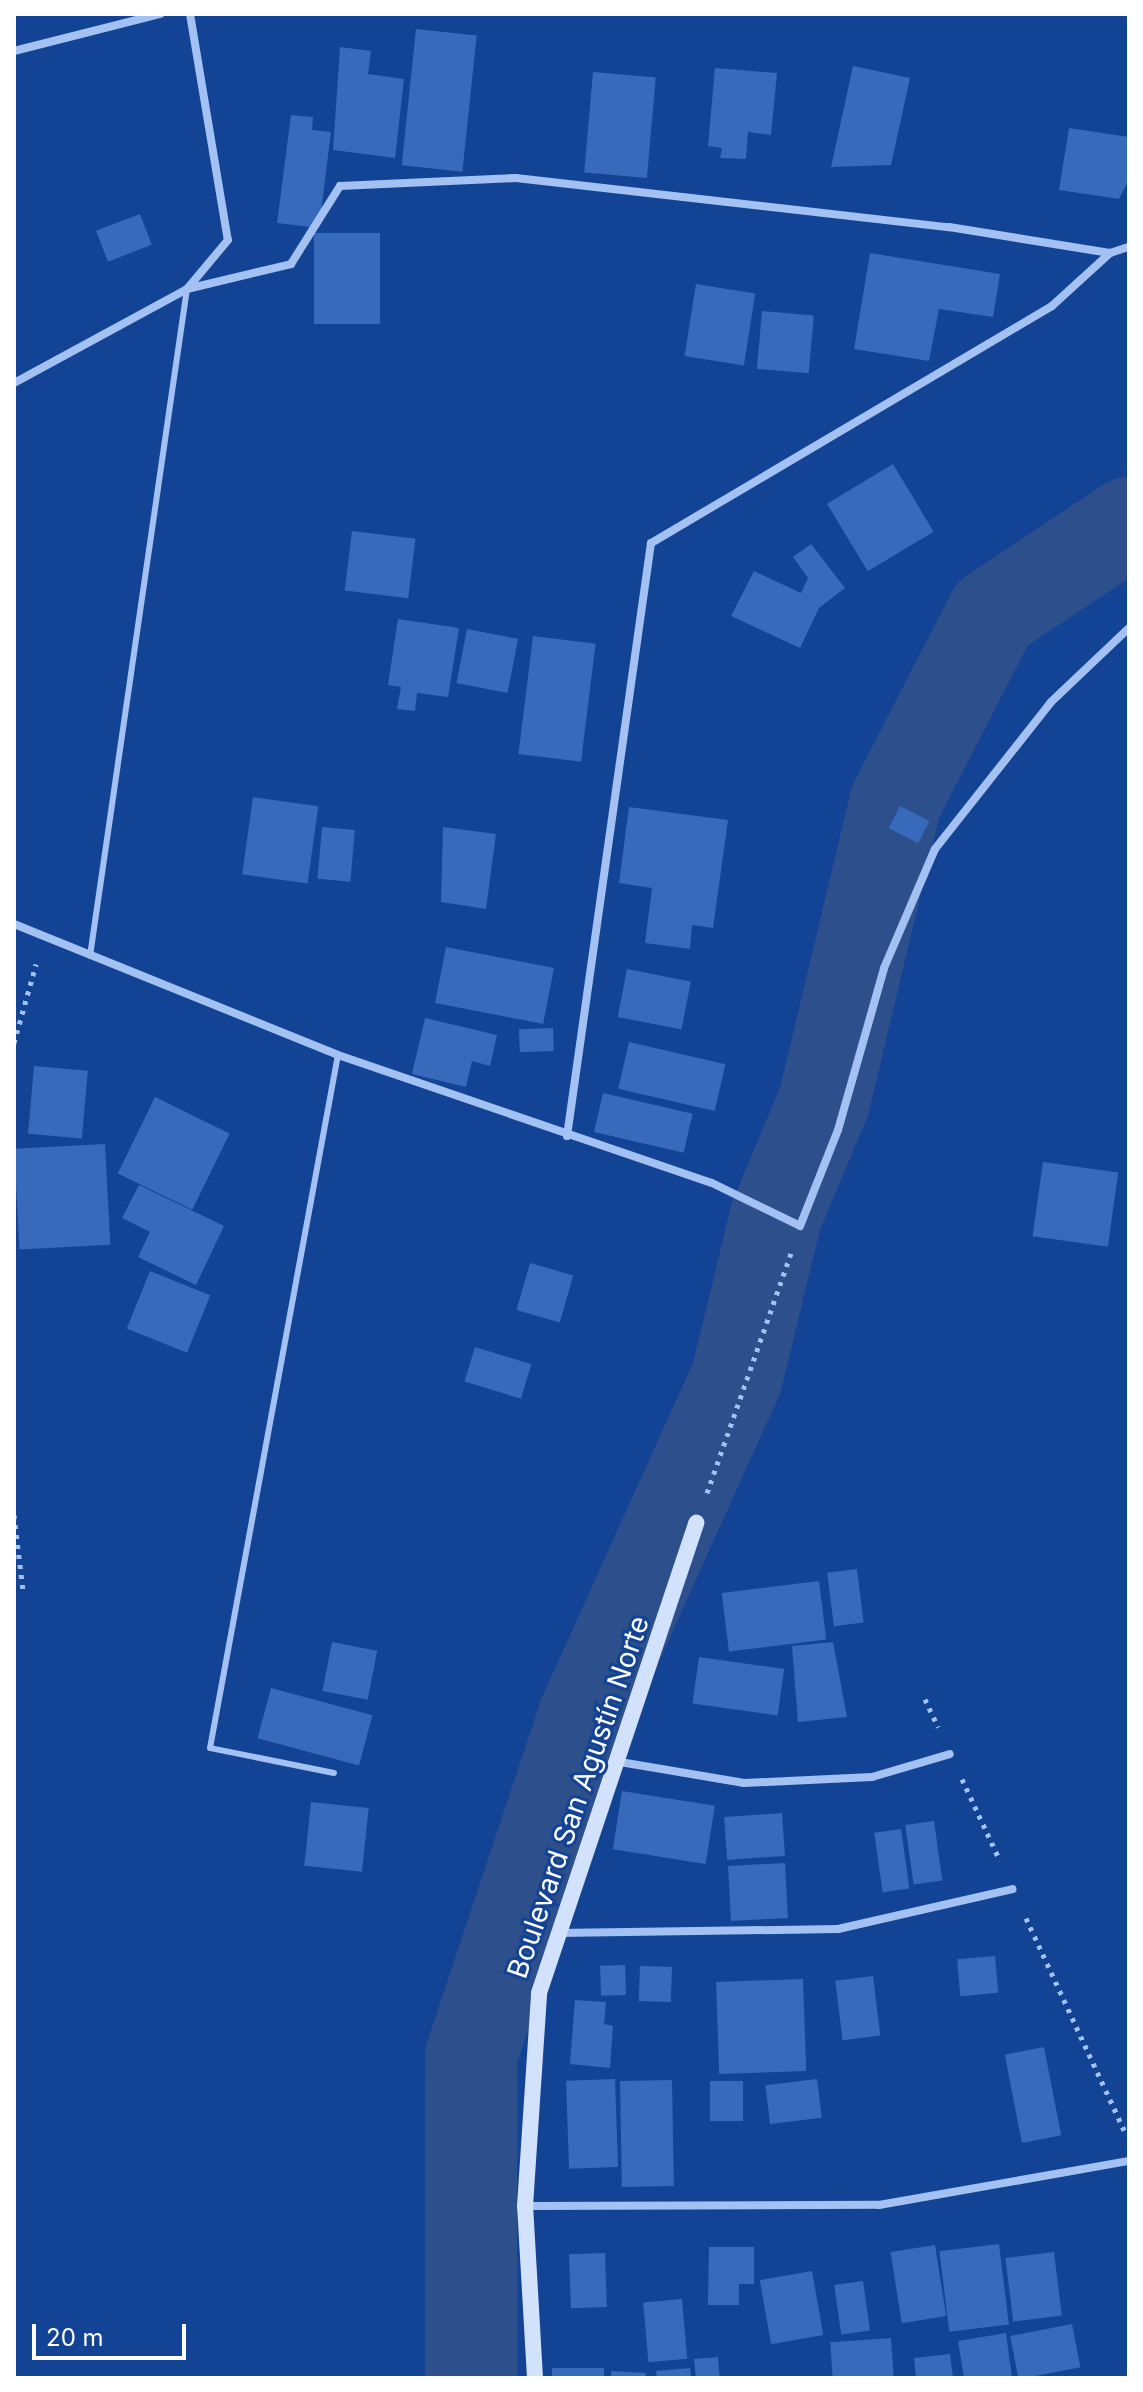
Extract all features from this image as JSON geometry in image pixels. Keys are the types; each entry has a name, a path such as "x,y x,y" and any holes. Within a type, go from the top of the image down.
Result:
{"main road":[{"name":"Boulevard San Agustín Norte","path":"535,2378 525,2206 528,2083 539,1993 556,1933 620,1762 696,1523"}],"street":[{"path":"14,51 160,14"},
{"path":"187,289 228,240 190,14"},
{"path":"14,383 187,289 291,264 340,186 516,178 949,227 1110,253"},
{"path":"567,1136 651,543 1052,306 1110,253 1129,247"},
{"path":"14,924 338,1055 567,1136 712,1183 800,1226 838,1130 884,968 935,849 1051,702 1129,628"},
{"path":"620,1762 744,1783 872,1777 950,1754"},
{"path":"556,1933 838,1929 1012,1889"},
{"path":"525,2206 879,2205 1129,2161"}],"lane":[{"path":"90,956 187,289"},
{"path":"334,1773 210,1748 338,1055"}],"path":[{"path":"14,1043 43,936"},
{"path":"696,1523 800,1226"},
{"path":"14,1515 23,1591"}],"building":[{"path":"416,29 477,35 462,172 402,165"},
{"path":"340,47 371,51 368,74 404,79 395,158 333,150"},
{"path":"853,66 910,78 891,165 831,167"},
{"path":"715,68 777,73 771,135 748,132 746,159 720,158 722,148 708,146"},
{"path":"593,72 656,77 647,178 584,173"},
{"path":"291,115 313,117 312,130 331,132 319,228 277,223"},
{"path":"1069,128 1129,137 1128,181 1119,199 1059,190"},
{"path":"140,214 152,245 108,262 96,231"},
{"path":"314,233 380,233 380,324 314,324"},
{"path":"870,253 1000,274 993,317 939,309 929,361 854,349"},
{"path":"696,284 755,293 744,365 685,356"},
{"path":"762,311 814,316 809,373 757,369"},
{"path":"893,464 934,532 868,571 827,504"},
{"path":"352,531 416,539 408,598 345,591"},
{"path":"811,544 845,588 819,608 800,648 731,616 754,571 801,593 808,578 793,557"},
{"path":"398,619 459,628 448,697 417,693 415,711 397,709 401,687 388,685"},
{"path":"467,629 518,639 508,693 457,683"},
{"path":"533,636 596,644 581,762 518,754"},
{"path":"253,797 318,806 308,883 242,874"},
{"path":"900,806 929,821 918,843 889,828"},
{"path":"629,807 728,820 713,928 692,925 690,949 645,943 652,888 619,883"},
{"path":"322,827 355,830 350,882 317,879"},
{"path":"443,827 496,834 486,909 441,902"},
{"path":"446,947 554,968 543,1024 435,1003"},
{"path":"627,969 691,981 681,1030 618,1017"},
{"path":"425,1018 497,1035 490,1066 472,1061 466,1087 412,1074"},
{"path":"553,1028 554,1051 520,1052 519,1029"},
{"path":"629,1042 725,1064 715,1111 618,1089"},
{"path":"34,1066 88,1071 82,1138 28,1134"},
{"path":"603,1093 693,1114 684,1153 594,1132"},
{"path":"155,1097 230,1133 192,1210 118,1173"},
{"path":"105,1144 110,1245 19,1250 14,1149"},
{"path":"1043,1162 1118,1173 1108,1247 1033,1236"},
{"path":"139,1185 224,1226 196,1285 138,1257 150,1232 122,1218"},
{"path":"530,1263 573,1275 560,1323 516,1310"},
{"path":"150,1271 210,1295 187,1353 127,1328"},
{"path":"475,1347 531,1364 521,1399 464,1381"},
{"path":"857,1569 864,1623 834,1626 827,1573"},
{"path":"819,1581 826,1640 729,1652 722,1593"},
{"path":"332,1642 377,1651 368,1700 322,1691"},
{"path":"833,1642 847,1717 798,1722 792,1646"},
{"path":"699,1657 784,1669 778,1716 692,1704"},
{"path":"271,1688 372,1715 359,1765 258,1738"},
{"path":"622,1791 715,1806 706,1864 613,1849"},
{"path":"311,1802 369,1808 362,1872 304,1866"},
{"path":"782,1813 785,1856 727,1860 724,1817"},
{"path":"934,1821 942,1880 914,1884 905,1825"},
{"path":"901,1829 909,1888 883,1892 874,1833"},
{"path":"785,1863 788,1918 731,1921 728,1866"},
{"path":"995,1956 998,1993 960,1996 957,1959"},
{"path":"625,1965 626,1995 601,1996 600,1966"},
{"path":"640,1966 672,1967 671,2002 639,2001"},
{"path":"873,1976 880,2036 843,2040 835,1981"},
{"path":"803,1979 806,2071 719,2074 716,1982"},
{"path":"575,2000 606,2002 604,2024 613,2026 610,2068 570,2064"},
{"path":"1044,2047 1061,2135 1022,2143 1005,2055"},
{"path":"615,2079 618,2167 569,2169 566,2081"},
{"path":"817,2079 822,2118 770,2124 765,2085"},
{"path":"672,2080 674,2186 622,2187 620,2081"},
{"path":"710,2081 743,2081 743,2121 710,2121"},
{"path":"999,2244 1009,2324 949,2332 939,2251"},
{"path":"935,2245 946,2316 902,2323 891,2252"},
{"path":"709,2247 754,2247 754,2284 739,2284 739,2305 708,2305"},
{"path":"1054,2252 1062,2316 1013,2321 1005,2258"},
{"path":"605,2253 607,2307 571,2308 569,2254"},
{"path":"812,2271 823,2335 771,2344 760,2280"},
{"path":"863,2281 870,2331 841,2335 834,2285"},
{"path":"682,2299 687,2359 648,2362 643,2302"},
{"path":"1072,2324 1080,2367 1018,2378 1010,2336"},
{"path":"1006,2333 1012,2378 964,2378 958,2341"},
{"path":"891,2338 894,2378 833,2378 830,2342"},
{"path":"950,2354 953,2378 916,2378 914,2358"},
{"path":"718,2357 720,2378 696,2378 694,2359"},
{"path":"552,2368 604,2368 604,2378 552,2378"},
{"path":"690,2368 691,2378 657,2378 656,2371"},
{"path":"611,2371 646,2373 645,2378 611,2378"}],"waterway":[{"path":"471,2378 471,2056 584,1716 737,1377 776,1216 824,1102 895,803 992,614 1129,523"}]}
